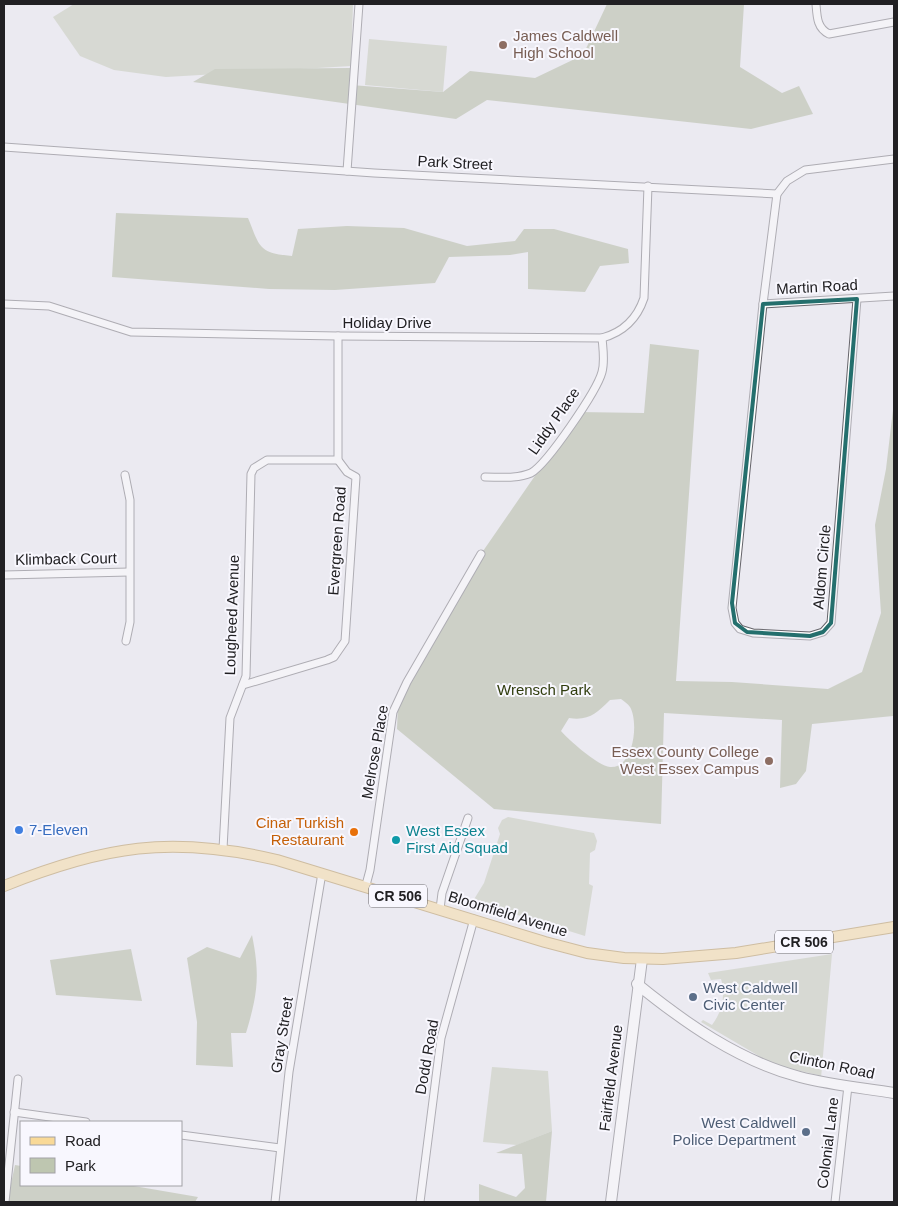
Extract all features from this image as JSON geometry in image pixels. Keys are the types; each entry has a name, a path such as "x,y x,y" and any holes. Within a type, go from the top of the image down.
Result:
{"main road":[{"name":"Bloomfield Avenue","path":"4,886 59,865 120,850 177,846 223,849 277,860 366,885 576,950 642,959 736,953 894,927"}],"street":[{"path":"347,171 359,4"},
{"path":"816,4 817,21 824,32 829,34 894,22"},
{"name":"Park Street","path":"4,147 347,171 777,194"},
{"path":"777,194 787,181 805,170 894,159"},
{"name":"Holiday Drive","path":"4,304 49,306 131,332 602,338 618,332 627,326 640,308 644,298 648,186"},
{"name":"Martin Road","path":"777,194 763,304 894,296"},
{"name":"Aldom Circle","path":"763,304 732,616 735,623 747,632 810,636 828,628 833,611 857,299"},
{"path":"338,336 338,460"},
{"name":"Liddy Place","path":"485,477 520,477 531,472 546,460 598,384 604,363 602,338"},
{"name":"Lougheed Avenue","path":"223,849 230,718 243,685 247,663 250,474 254,468 267,460 338,460"},
{"name":"Evergreen Road","path":"243,685 334,657 344,641 356,478 347,472 338,460"},
{"name":"Klimback Court","path":"125,475 130,500 130,622 126,641"},
{"name":"Melrose Place","path":"366,885 370,870 393,712 407,682 480,554"},
{"name":"Klimback Court","path":"4,575 129,572"},
{"path":"440,908 442,892 468,818"},
{"name":"Gray Street","path":"275,1202 289,1072 322,873"},
{"name":"Dodd Road","path":"420,1202 441,1038 474,919"},
{"name":"Fairfield Avenue","path":"611,1202 642,959"},
{"name":"Clinton Road","path":"638,984 694,1026 737,1052 799,1076 894,1093"},
{"path":"5,1202 18,1079"},
{"name":"Colonial Lane","path":"835,1202 848,1086"},
{"path":"14,1112 79,1121"},
{"path":"182,1135 280,1148"}],"highlighted area":[{"path":"857,299 831,623 823,632 810,636 747,632 735,623 732,603 763,304"}],"green space":[{"path":"74,4 353,4 351,66 166,77 114,70 80,56 53,17"},
{"path":"607,4 744,4 740,67 782,93 799,86 813,114 751,129 487,100 456,119 193,82 215,69 351,68 351,85 443,92 470,71 535,78 583,55"},
{"path":"369,39 447,46 443,92 365,85"},
{"path":"116,213 248,218 255,236 262,247 272,253 292,256 298,229 347,226 404,228 467,246 515,241 524,229 554,229 628,249 629,263 600,266 585,292 528,289 528,252 510,255 449,257 435,283 335,290 269,289 112,277"},
{"name":"Wrensch Park","path":"650,344 699,350 676,681 732,682 828,689 862,672 881,613 875,525 886,469 894,401 893,716 812,724 806,771 796,784 780,788 782,720 664,713 661,824 494,809 397,729 398,702 481,554 579,412 644,413","holes":["621,699 630,707 633,714 634,733 625,761 618,766 610,767 591,758 561,731 569,718 587,717 597,712 610,700"]},
{"path":"508,817 594,833 597,841 595,850 590,853 589,884 593,886 585,936 473,901 484,883 500,834 498,828 502,820"},
{"path":"252,935 257,973 255,995 246,1033 231,1033 233,1067 196,1065 197,1022 187,958 207,947 240,958"},
{"path":"131,949 142,1001 56,995 50,960"},
{"path":"832,954 821,1078 818,1075 774,1065 701,1022 703,1020 712,1025 721,1009 723,997 721,979 711,980 708,973"},
{"path":"492,1067 548,1071 552,1131 517,1145 483,1142"},
{"path":"552,1131 546,1202 479,1202 479,1184 516,1197 525,1188 522,1154 496,1153"},
{"path":"15,1165 20,1166 20,1186 134,1186 198,1197 195,1202 7,1202"}],"place":[{"name":"James Caldwell High School","path":"503,45"},
{"name":"Essex County College West Essex Campus","path":"769,761"},
{"name":"7-Eleven","path":"19,830"},
{"name":"Cinar Turkish Restaurant","path":"354,832"},
{"name":"West Essex First Aid Squad","path":"396,840"},
{"name":"West Caldwell Civic Center","path":"693,997"},
{"name":"West Caldwell Police Department","path":"806,1132"}]}
